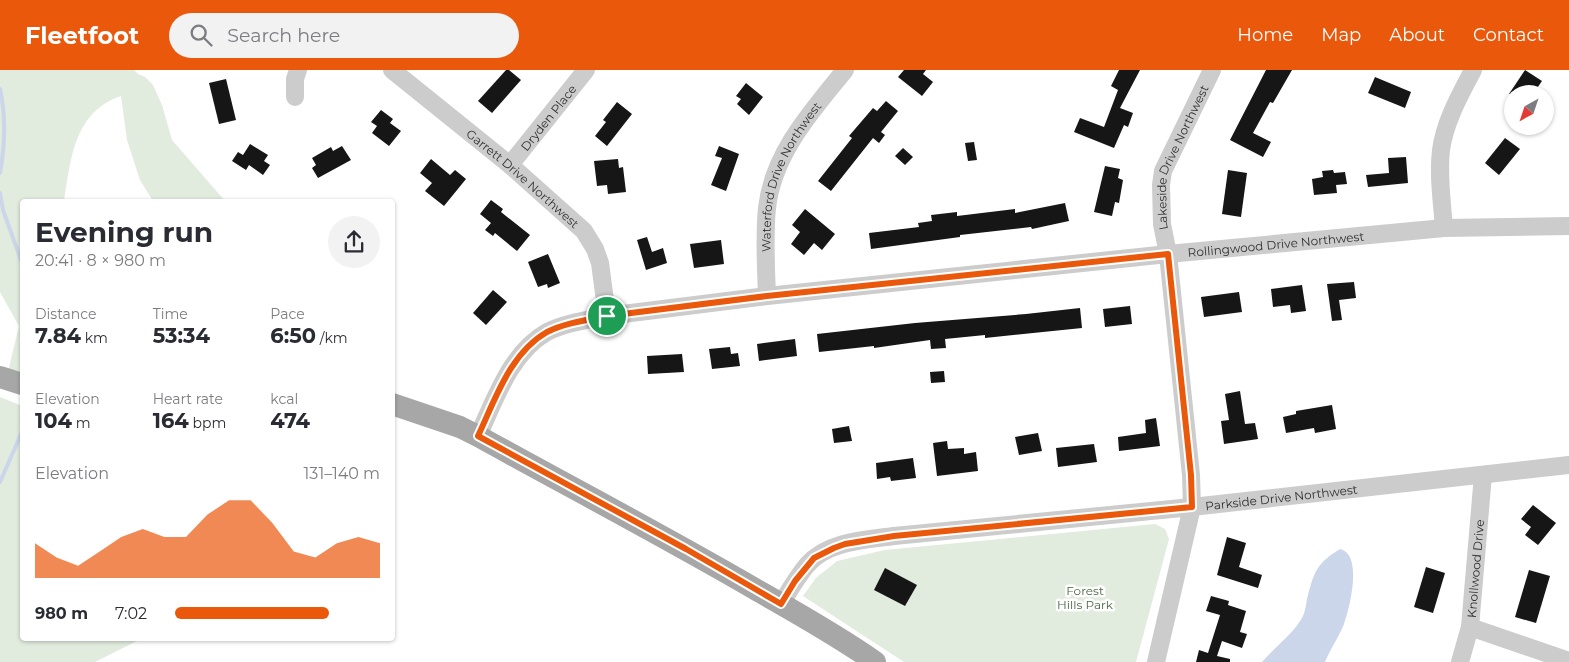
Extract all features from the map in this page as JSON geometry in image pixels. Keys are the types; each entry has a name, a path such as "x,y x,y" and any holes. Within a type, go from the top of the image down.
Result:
{"main road":[{"path":"0,376 20,383"},
{"path":"395,405 460,427 478,436 686,549 781,604 875,662"}],"street":[{"path":"295,97 295,79 298,70"},
{"name":"Garrett Drive Northwest","path":"392,70 510,165 577,224 588,238 600,263 607,316"},
{"name":"Dryden Place","path":"510,165 586,70"},
{"name":"Waterford Drive Northwest","path":"767,296 767,207 775,178 787,148 797,131 845,70"},
{"name":"Lakeside Drive Northwest","path":"1156,662 1192,507 1191,475 1168,254 1162,224 1161,185 1163,171 1212,70"},
{"path":"1444,228 1440,181 1441,148 1447,124 1473,70"},
{"name":"Rollingwood Drive Northwest","path":"478,436 506,377 528,346 549,332 582,321 607,316 767,296 1168,254 1444,228 1569,226"},
{"name":"Parkside Drive Northwest","path":"781,604 795,581 814,558 845,544 894,536 1192,507 1569,465"},
{"name":"Knollwood Drive","path":"1460,662 1470,627 1482,475"},
{"path":"1470,627 1569,661"}],"green space":[{"path":"0,70 134,70 145,77 153,85 162,105 172,140 223,199 152,199 140,180 127,140 121,96 105,103 93,113 84,125 73,153 64,199 20,199 20,377 8,372 19,326 0,292"},
{"path":"0,397 20,405 20,641 137,641 95,662 0,662"},
{"name":"Forest Hills Park","path":"1155,524 1165,529 1169,539 1136,662 904,662 803,596 816,578 837,561 885,550"}],"water":[{"path":"1340,549 1347,553 1351,560 1353,582 1344,624 1325,662 1262,662 1298,624 1304,614 1314,575 1326,559"}],"building":[{"path":"506,70 509,70 521,80 492,113 478,101"},
{"path":"904,70 926,70 923,74 933,82 922,96 898,77"},
{"path":"1119,70 1140,70 1120,108 1133,113 1128,127 1124,125 1114,148 1074,132 1080,118 1104,127 1118,90 1111,86"},
{"path":"1266,70 1292,70 1273,103 1270,102 1253,133 1271,142 1263,157 1230,140"},
{"path":"1525,70 1542,81 1539,85 1515,85"},
{"path":"1375,77 1411,92 1405,108 1368,93"},
{"path":"226,79 236,120 219,124 209,83"},
{"path":"746,83 763,97 749,115 737,104 741,99 736,96"},
{"path":"886,101 898,111 881,132 885,135 879,143 873,138 831,191 818,181 852,138 849,136 873,108 877,111"},
{"path":"617,102 632,114 607,146 595,136 606,122 603,120"},
{"path":"381,110 393,119 390,123 401,131 389,146 372,133 377,126 371,122"},
{"path":"1505,138 1520,149 1499,175 1485,163"},
{"path":"974,142 977,160 968,161 965,143"},
{"path":"250,144 268,155 264,161 270,165 263,175 249,165 246,170 232,161 238,152 243,155"},
{"path":"342,146 351,160 318,178 312,168 316,165 312,158 331,147 333,151"},
{"path":"719,146 739,154 726,191 711,185 722,158 715,156"},
{"path":"903,148 913,157 905,165 895,156"},
{"path":"1406,157 1408,183 1368,187 1366,175 1389,173 1388,158"},
{"path":"431,159 450,175 455,170 466,179 444,206 425,191 432,183 420,173"},
{"path":"618,159 619,168 623,167 626,192 608,194 607,185 597,186 594,161"},
{"path":"1105,166 1120,169 1118,178 1123,180 1119,203 1115,202 1112,216 1094,212"},
{"path":"1228,170 1247,173 1241,217 1222,214"},
{"path":"1333,170 1334,173 1345,172 1347,184 1336,185 1337,193 1314,195 1312,179 1323,177 1322,171"},
{"path":"491,200 503,209 501,212 530,235 517,251 495,233 493,236 485,230 491,223 480,214"},
{"path":"1065,203 1069,221 1032,229 1031,227 960,235 960,237 871,249 869,233 919,227 918,223 932,221 931,215 957,212 957,216 1015,209 1015,213"},
{"path":"805,209 835,234 822,250 814,243 804,255 791,244 800,232 792,225"},
{"path":"647,237 652,252 663,248 667,263 646,270 637,240"},
{"path":"721,240 724,264 694,268 690,244"},
{"path":"548,254 560,283 548,288 547,284 538,287 528,262"},
{"path":"1354,282 1356,298 1339,300 1342,320 1332,321 1327,284"},
{"path":"1302,285 1306,311 1291,313 1290,305 1273,307 1271,289"},
{"path":"493,290 507,302 486,325 473,313"},
{"path":"1239,292 1242,312 1204,317 1201,297"},
{"path":"1130,306 1132,324 1105,327 1103,309"},
{"path":"1080,308 1082,328 985,338 985,335 945,339 946,348 931,349 930,340 874,348 874,346 819,352 817,334"},
{"path":"795,339 797,356 759,361 757,344"},
{"path":"730,347 731,354 738,353 740,366 712,369 709,349"},
{"path":"682,354 684,372 648,374 647,356"},
{"path":"944,371 945,382 931,383 930,372"},
{"path":"1240,391 1245,424 1255,423 1258,439 1224,444 1221,421 1229,420 1225,394"},
{"path":"1332,405 1336,429 1315,433 1314,428 1286,433 1283,417 1296,414 1296,411"},
{"path":"1156,418 1160,446 1119,451 1118,437 1146,433 1145,420"},
{"path":"849,426 852,441 834,443 832,429"},
{"path":"1038,433 1042,451 1019,455 1015,437"},
{"path":"947,441 948,449 964,448 964,454 976,452 978,471 937,476 933,443"},
{"path":"1094,444 1097,462 1058,467 1056,448"},
{"path":"913,458 916,478 891,481 890,477 877,479 876,463"},
{"path":"1533,505 1556,523 1538,545 1525,535 1531,527 1521,519"},
{"path":"1227,537 1246,543 1239,567 1262,575 1258,588 1217,575"},
{"path":"1426,567 1445,573 1433,613 1414,607"},
{"path":"885,568 917,585 905,606 874,590"},
{"path":"1529,570 1550,576 1536,623 1515,617"},
{"path":"1211,596 1229,601 1228,605 1246,611 1240,632 1247,634 1242,648 1222,641 1217,656 1230,659 1230,662 1196,662 1199,650 1208,653 1220,615 1206,611"}],"waterway":[{"path":"0,89 4,131 0,173"},
{"path":"0,193 3,210 20,257"},
{"path":"0,482 20,437"}],"route":[{"path":"1168,254 1191,475 1192,507 855,541 834,548 814,558 795,581 781,604 686,549 598,503 478,436 506,377 528,346 549,332 566,325 607,316 767,296 1168,254"}]}
